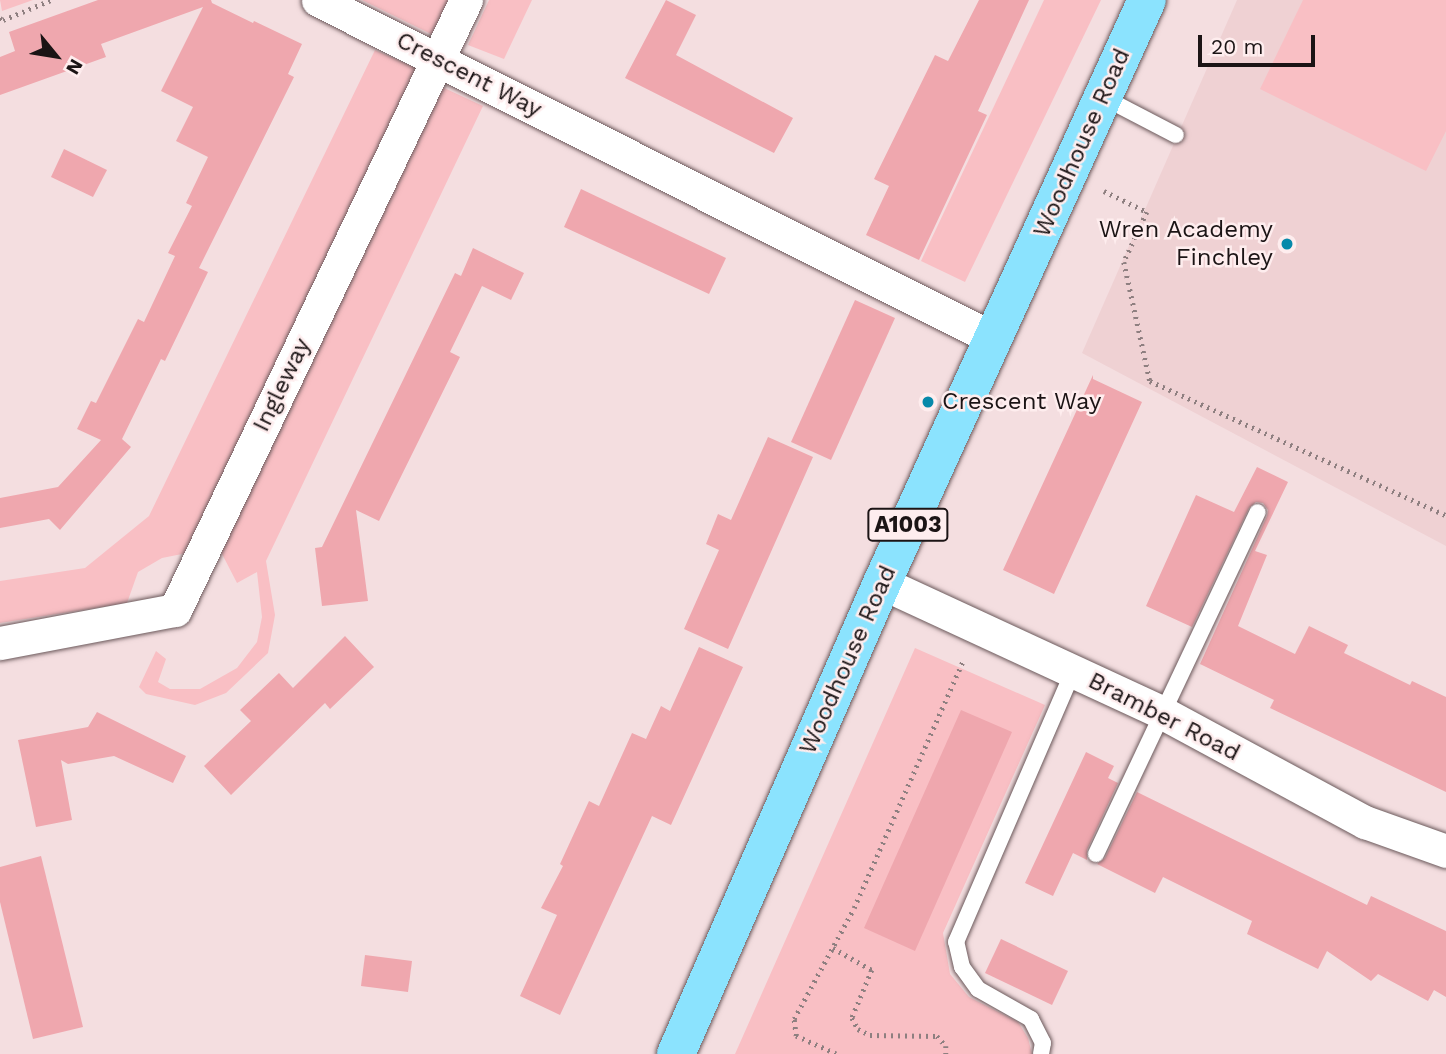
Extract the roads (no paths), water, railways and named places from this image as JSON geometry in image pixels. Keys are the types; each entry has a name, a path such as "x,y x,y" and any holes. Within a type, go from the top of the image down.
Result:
{"main road":[{"name":"Woodhouse Road","path":"676,1054 881,583 1147,0"}],"street":[{"name":"Crescent Way","path":"318,0 994,339"},
{"name":"Ingleway","path":"0,643 175,610 466,0"},
{"name":"Bramber Road","path":"881,583 1163,713 1365,822 1446,851"}],"lane":[{"path":"1103,97 1176,135"},
{"path":"1096,854 1258,512"},
{"path":"1041,1054 1043,1043 1031,1019 978,989 962,967 956,942 1073,671"}],"place":[{"name":"Wren Academy Finchley","path":"1287,244"},
{"name":"Crescent Way","path":"928,402"}]}
